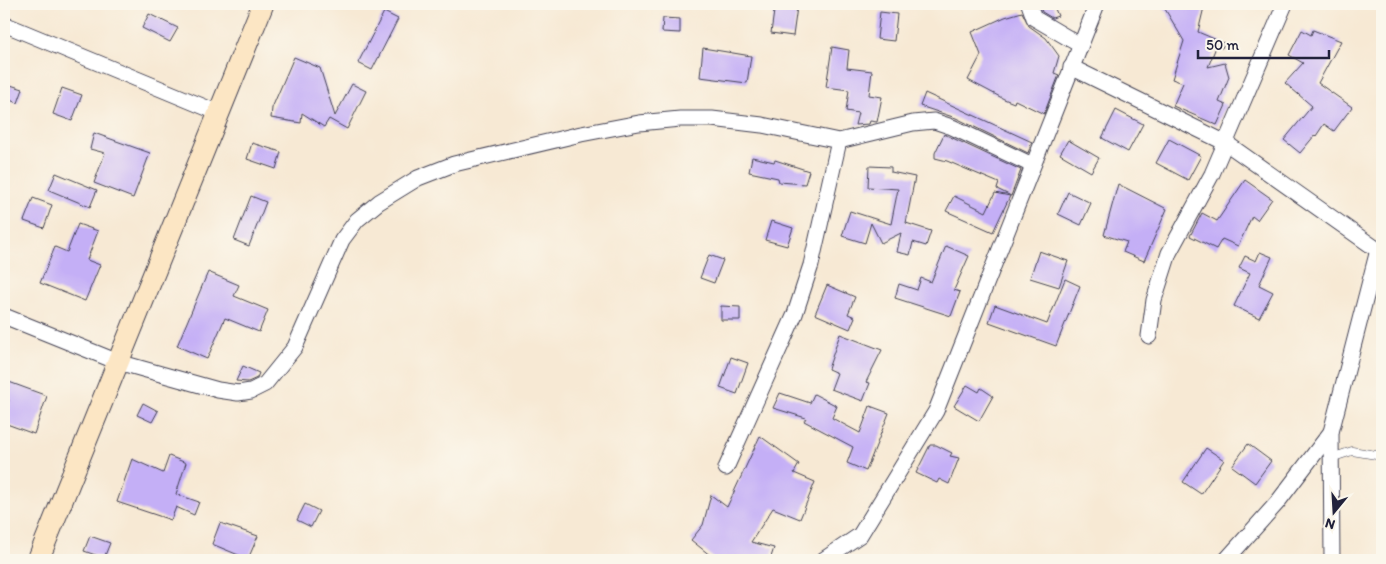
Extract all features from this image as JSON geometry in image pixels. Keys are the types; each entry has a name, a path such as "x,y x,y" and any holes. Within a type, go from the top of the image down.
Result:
{"street":[{"path":"38,560 263,4"},
{"path":"1029,4 1034,18 1080,45"},
{"path":"823,560 860,535 936,411 1097,4"},
{"path":"1149,336 1154,300 1169,253 1212,174 1285,4"},
{"path":"4,24 219,112"},
{"path":"1071,67 1226,143 1380,251 1331,432 1332,560"},
{"path":"4,316 118,362 238,393 251,391 265,384 295,347 342,240 357,220 378,202 418,178 454,164 582,134 639,123 680,119 712,120 762,126 839,141 913,123 934,121 952,126 1032,165"},
{"path":"726,468 795,314 810,264 839,141"},
{"path":"1226,560 1277,503 1331,432"}],"lane":[{"path":"1331,458 1352,451 1382,456"}],"building":[{"path":"775,4 797,7 793,36 771,33"},
{"path":"1039,4 1053,4 1058,16 1052,18 1042,12"},
{"path":"1162,4 1193,4 1204,7 1198,32 1224,43 1222,48 1216,47 1208,67 1225,63 1229,77 1219,102 1226,105 1217,125 1173,106 1183,83 1172,79 1184,41"},
{"path":"384,12 398,19 372,70 358,63"},
{"path":"880,12 897,14 894,41 877,39"},
{"path":"1022,12 1029,26 1046,38 1059,56 1054,73 1059,75 1044,114 1015,100 1014,103 1004,99 968,80 981,55 972,32 1005,17"},
{"path":"149,14 178,28 170,42 142,28"},
{"path":"663,18 680,19 680,33 662,32"},
{"path":"1302,30 1311,35 1313,30 1341,41 1318,83 1352,107 1334,131 1324,124 1300,153 1284,140 1312,106 1285,83 1303,63 1289,55"},
{"path":"832,47 849,50 847,68 872,71 869,95 882,97 877,122 870,121 869,124 855,125 858,113 846,111 849,90 826,87"},
{"path":"703,48 751,56 747,83 700,77"},
{"path":"294,57 320,68 335,116 352,84 366,91 347,129 329,119 324,127 302,113 301,123 271,118 272,108"},
{"path":"4,83 23,89 18,103 4,98"},
{"path":"62,88 82,95 72,121 53,114"},
{"path":"925,93 1032,142 1028,153 956,118 920,106"},
{"path":"1116,110 1143,124 1128,152 1102,138"},
{"path":"94,133 150,153 133,198 94,183 105,153 90,149"},
{"path":"944,134 1021,170 1011,196 997,189 999,183 947,161 935,158 935,153"},
{"path":"1169,139 1201,156 1188,180 1156,163"},
{"path":"1068,140 1099,158 1091,172 1060,154"},
{"path":"252,143 281,152 276,169 247,159"},
{"path":"752,157 774,162 775,160 809,171 805,184 779,182 778,178 749,172"},
{"path":"869,166 891,167 891,172 915,177 906,223 931,231 926,246 913,242 910,255 897,252 901,233 881,243 871,223 865,243 842,236 850,211 891,224 898,189 868,187"},
{"path":"56,173 97,190 90,207 49,190"},
{"path":"1245,180 1272,199 1257,220 1252,216 1238,246 1222,239 1216,249 1190,236 1202,213 1217,221"},
{"path":"1118,184 1167,209 1144,261 1123,252 1127,242 1104,235"},
{"path":"1068,192 1091,203 1081,225 1058,214"},
{"path":"995,193 1010,196 993,232 946,211 954,196 986,212"},
{"path":"251,196 266,202 249,246 234,240"},
{"path":"33,198 52,205 44,228 24,221"},
{"path":"771,221 793,228 787,246 765,240"},
{"path":"78,224 98,231 87,260 100,265 85,301 40,283 55,247 67,252"},
{"path":"946,246 969,256 954,290 960,292 951,316 895,298 899,284 917,290 921,278 931,282"},
{"path":"1039,251 1068,261 1059,287 1030,278"},
{"path":"1260,252 1272,257 1259,285 1273,292 1259,318 1234,306 1250,273 1239,268 1245,256 1256,261"},
{"path":"709,255 723,260 714,283 700,278"},
{"path":"208,272 239,285 234,296 268,310 259,332 225,318 207,359 177,346"},
{"path":"1065,279 1080,286 1056,346 989,322 995,305 1047,324"},
{"path":"827,285 855,297 848,314 855,317 850,329 815,314"},
{"path":"721,306 740,307 740,320 721,320"},
{"path":"840,334 882,350 866,382 870,383 863,401 831,389 837,373 828,369"},
{"path":"731,357 748,363 737,394 720,388"},
{"path":"243,366 259,373 257,378 248,382 236,381"},
{"path":"9,382 47,396 34,434 4,423 4,413 9,400 4,397"},
{"path":"967,385 979,392 981,388 993,396 979,421 954,406"},
{"path":"780,393 810,403 814,394 837,406 832,418 860,433 870,406 889,413 866,471 847,463 853,447 804,421 806,418 773,408"},
{"path":"143,403 158,411 152,422 137,415"},
{"path":"760,436 799,464 794,473 815,482 800,519 773,508 751,542 774,548 770,560 752,560 740,557 737,560 716,560 691,540 703,525 711,495 727,507"},
{"path":"1248,444 1271,461 1255,483 1232,466"},
{"path":"930,445 936,445 952,453 950,456 959,458 949,484 939,479 937,483 916,473"},
{"path":"1206,448 1224,460 1201,494 1183,482"},
{"path":"169,456 186,463 176,494 199,502 194,515 176,507 171,520 117,502 132,459 163,473"},
{"path":"305,504 319,511 311,527 297,520"},
{"path":"220,523 258,536 248,559 212,544"},
{"path":"90,536 110,543 104,558 84,551"}]}
